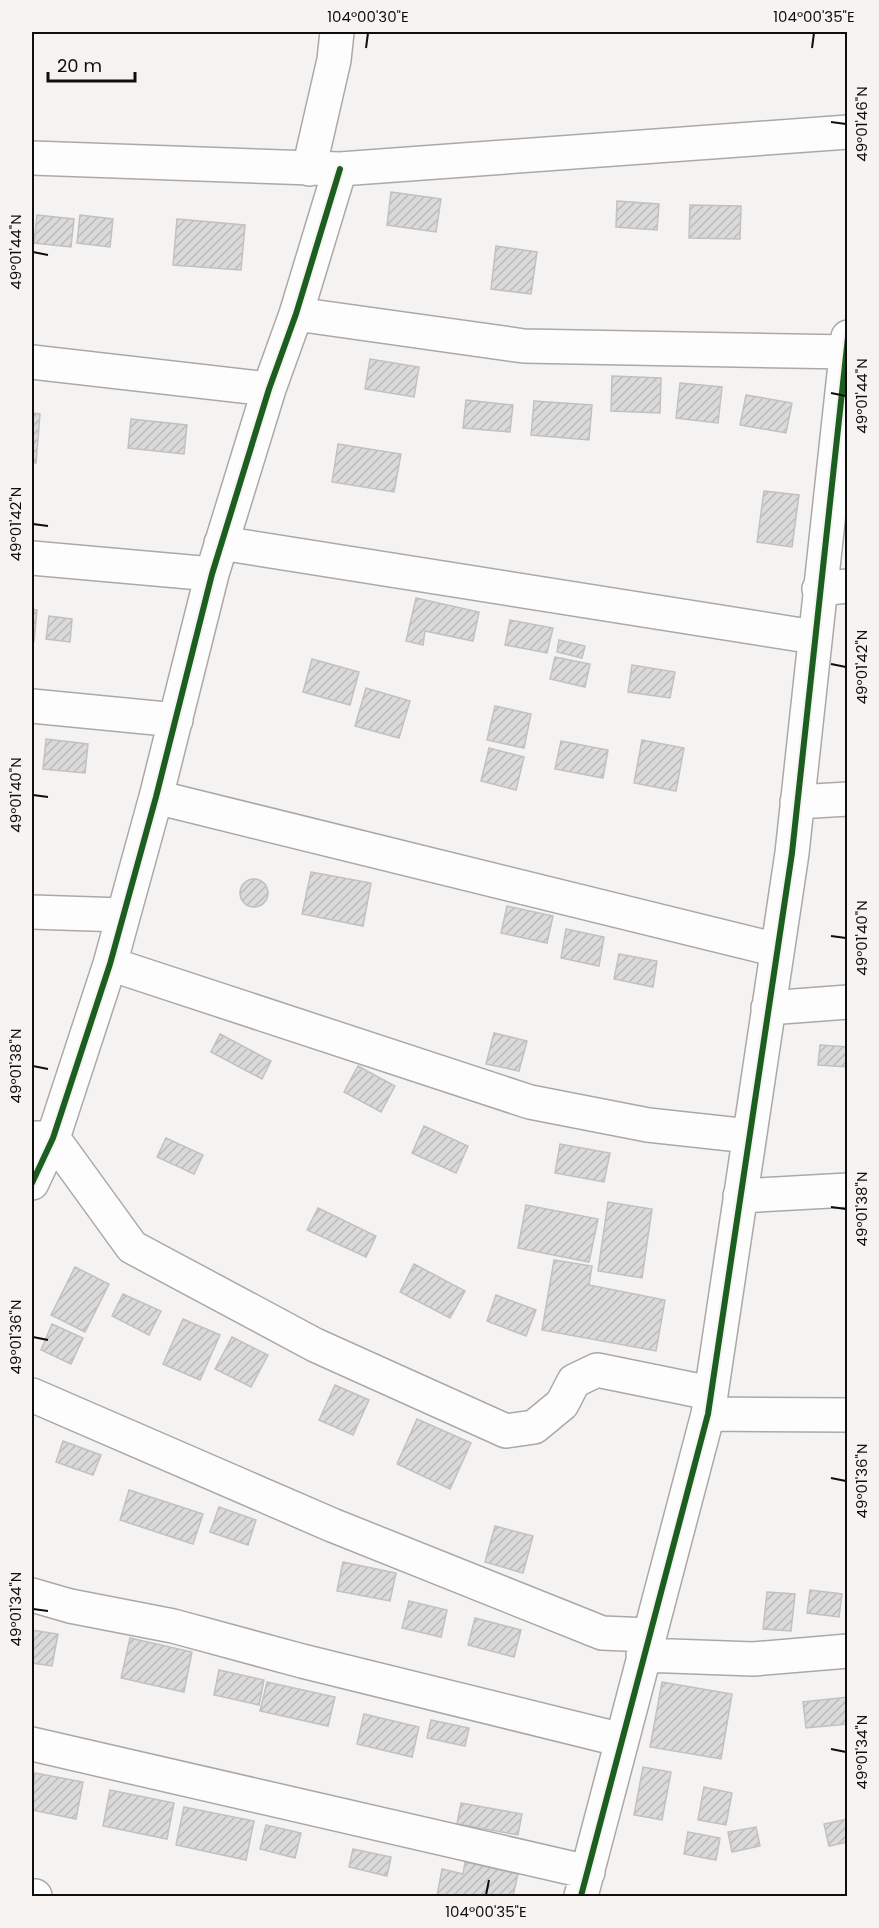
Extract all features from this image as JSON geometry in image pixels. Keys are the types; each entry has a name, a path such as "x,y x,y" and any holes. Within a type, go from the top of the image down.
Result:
{"street":[{"path":"32,1183 42,1138 110,964 156,797 212,574 269,389 296,314 325,169 337,32"},
{"path":"32,158 325,169 848,132"},
{"path":"32,1744 585,1884 709,1403 792,853 814,637 833,587 847,347 525,346 296,314"},
{"path":"32,362 269,389"},
{"path":"221,543 814,637"},
{"path":"32,558 212,574"},
{"path":"32,706 176,720"},
{"path":"156,797 777,950"},
{"path":"797,802 848,799"},
{"path":"32,912 123,915"},
{"path":"110,964 530,1102 648,1125 749,1136"},
{"path":"768,1008 848,1002"},
{"path":"42,1138 132,1247 315,1345 506,1431 534,1426 562,1404 573,1381 597,1370 709,1403 848,1415"},
{"path":"740,1196 848,1190"},
{"path":"32,1395 332,1525 602,1633 646,1645 753,1659 848,1651"},
{"path":"32,1595 70,1606 173,1626 302,1661 622,1740"}],"building":[{"path":"391,192 441,199 436,232 387,225"},
{"path":"617,201 659,204 657,230 616,227"},
{"path":"690,205 741,206 740,239 689,238"},
{"path":"37,215 74,219 71,247 34,243"},
{"path":"80,215 113,219 110,247 77,243"},
{"path":"177,219 245,225 241,270 173,265"},
{"path":"496,246 537,252 531,294 491,289"},
{"path":"370,359 419,367 414,397 365,389"},
{"path":"612,376 661,378 660,413 611,411"},
{"path":"680,383 722,387 718,423 676,418"},
{"path":"746,395 792,403 786,433 740,425"},
{"path":"466,400 513,405 510,432 463,428"},
{"path":"534,401 592,405 589,440 531,435"},
{"path":"32,413 40,414 36,463 32,462"},
{"path":"131,419 187,425 184,454 128,448"},
{"path":"338,444 401,454 394,492 332,482"},
{"path":"764,491 799,495 792,547 757,542"},
{"path":"416,598 479,612 473,641 425,631 423,645 406,641"},
{"path":"32,609 37,610 34,641 32,640"},
{"path":"49,616 72,619 70,642 46,639"},
{"path":"510,620 553,628 547,653 505,645"},
{"path":"559,640 585,646 582,658 557,652"},
{"path":"555,657 590,664 585,687 550,679"},
{"path":"312,659 359,672 350,705 303,692"},
{"path":"632,665 675,672 670,698 628,692"},
{"path":"366,688 410,701 399,738 355,726"},
{"path":"495,706 531,714 524,748 487,740"},
{"path":"46,739 88,744 85,773 43,769"},
{"path":"642,740 684,748 676,791 634,783"},
{"path":"561,741 608,750 603,778 555,769"},
{"path":"489,748 524,757 516,790 481,781"},
{"path":"311,872 371,883 363,926 302,914"},
{"path":"254,879 264,883 268,893 264,903 254,907 244,903 240,893 244,883"},
{"path":"507,906 553,916 547,943 501,933"},
{"path":"566,929 604,937 599,966 561,958"},
{"path":"619,954 657,961 653,987 614,979"},
{"path":"494,1033 527,1041 519,1071 486,1064"},
{"path":"220,1034 271,1061 262,1079 211,1052"},
{"path":"820,1045 848,1047 848,1067 818,1065"},
{"path":"358,1066 395,1086 381,1112 344,1092"},
{"path":"424,1126 468,1146 456,1173 412,1153"},
{"path":"166,1138 203,1155 194,1174 157,1157"},
{"path":"560,1144 610,1153 604,1182 555,1173"},
{"path":"608,1202 652,1209 642,1278 598,1271"},
{"path":"526,1205 598,1219 589,1262 518,1248"},
{"path":"318,1208 376,1236 366,1257 307,1230"},
{"path":"554,1260 592,1266 589,1285 665,1300 656,1351 542,1330"},
{"path":"414,1264 465,1291 450,1318 400,1292"},
{"path":"75,1267 109,1284 85,1332 51,1315"},
{"path":"123,1294 161,1311 149,1335 112,1316"},
{"path":"496,1295 536,1310 526,1336 487,1321"},
{"path":"183,1319 220,1335 200,1380 163,1364"},
{"path":"52,1324 83,1338 71,1364 41,1350"},
{"path":"232,1337 268,1355 251,1387 215,1369"},
{"path":"335,1385 369,1400 353,1435 319,1420"},
{"path":"417,1419 471,1443 450,1489 397,1464"},
{"path":"63,1441 101,1455 93,1475 56,1462"},
{"path":"129,1490 203,1514 193,1544 120,1520"},
{"path":"219,1507 256,1520 248,1545 210,1532"},
{"path":"495,1526 533,1536 523,1573 485,1562"},
{"path":"343,1562 396,1573 390,1601 337,1591"},
{"path":"810,1590 842,1594 839,1617 807,1613"},
{"path":"767,1592 795,1594 791,1631 763,1629"},
{"path":"409,1601 447,1610 441,1637 402,1628"},
{"path":"475,1618 521,1630 514,1657 468,1645"},
{"path":"32,1630 58,1634 52,1666 32,1663"},
{"path":"130,1638 192,1652 184,1692 121,1678"},
{"path":"219,1670 264,1680 259,1705 214,1695"},
{"path":"267,1682 335,1697 328,1726 260,1711"},
{"path":"662,1682 732,1694 721,1759 650,1747"},
{"path":"848,1697 848,1724 806,1728 803,1702"},
{"path":"364,1714 419,1727 412,1757 357,1744"},
{"path":"431,1720 469,1728 465,1746 427,1738"},
{"path":"643,1767 671,1772 662,1820 634,1815"},
{"path":"35,1773 83,1782 76,1819 32,1810"},
{"path":"704,1787 732,1793 726,1825 698,1820"},
{"path":"110,1790 174,1803 167,1839 103,1826"},
{"path":"461,1803 522,1814 518,1835 457,1824"},
{"path":"184,1807 254,1821 246,1860 176,1845"},
{"path":"848,1819 848,1842 829,1846 824,1824"},
{"path":"266,1825 301,1833 295,1858 260,1849"},
{"path":"756,1827 760,1846 732,1852 728,1832"},
{"path":"688,1832 720,1838 716,1860 684,1854"},
{"path":"353,1849 391,1857 387,1876 349,1867"},
{"path":"465,1862 518,1874 513,1896 437,1896 442,1869 463,1874"}],"cycle path":[{"path":"32,1183 53,1138 110,964 156,797 212,574 340,169"},
{"path":"581,1896 708,1414 792,853 848,337"}]}
